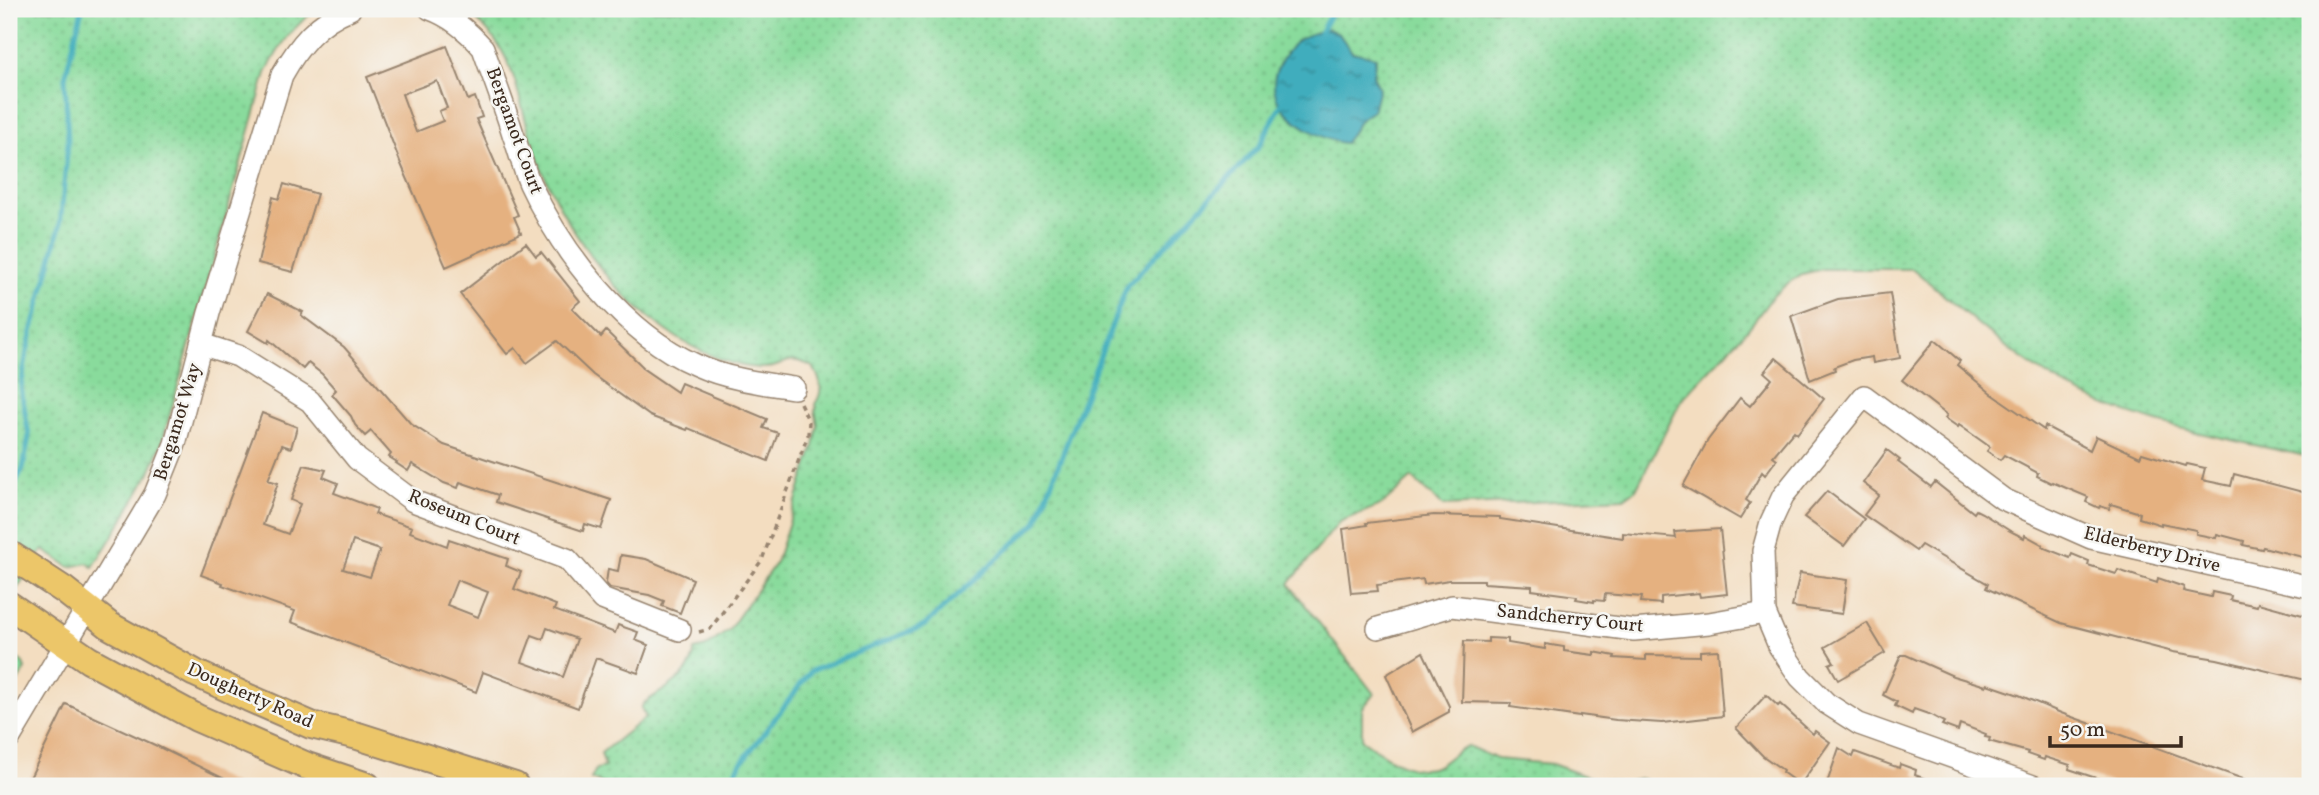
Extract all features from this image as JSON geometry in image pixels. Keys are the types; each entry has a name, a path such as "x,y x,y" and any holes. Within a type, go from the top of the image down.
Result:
{"main road":[{"name":"Dougherty Road","path":"19,561 110,626 195,673 311,725 358,736 515,786"},
{"name":"Dougherty Road","path":"9,605 89,660 197,718 307,766 367,786"}],"street":[{"path":"201,344 282,75 312,31 331,17 350,9"},
{"name":"Bergamot Court","path":"430,9 451,19 470,33 483,48 530,183 552,223 599,290 625,317 662,347 695,365 749,382 794,388"},
{"name":"Roseum Court","path":"201,344 238,356 310,401 357,459 413,501 567,559 602,599 680,630"},
{"name":"Bergamot Way","path":"9,739 155,494 175,444 201,344"},
{"name":"Elderberry Drive","path":"1765,613 1763,551 1771,522 1783,496 1864,396 2003,499 2091,538 2310,587"},
{"name":"Sandcherry Court","path":"1378,628 1452,606 1634,630 1709,623 1765,613"},
{"path":"1765,613 1779,646 1800,677 1826,703 1859,723 2032,786"}],"path":[{"path":"680,630 691,634 710,629 762,560 808,435 809,422 794,388"}],"green space":[{"path":"9,9 318,9 288,37 266,73 161,446 150,472 93,567 88,563 70,567 43,550 9,600"},
{"path":"463,9 2310,9 2310,457 2182,429 2149,420 2088,397 2021,358 1913,269 1823,269 1802,274 1773,296 1748,329 1682,399 1636,489 1624,498 1443,506 1412,478 1383,504 1339,522 1289,584 1374,694 1362,709 1362,740 1396,762 1416,768 1435,767 1468,746 1497,759 1552,764 1591,778 1624,783 1642,779 1658,786 608,786 591,779 596,769 605,767 601,753 646,717 641,708 644,703 683,674 693,659 694,650 706,647 729,630 776,562 814,446 818,426 815,404 820,395 820,386 813,367 803,363 791,361 771,367 752,367 727,362 702,351 670,333 627,298 574,232 537,157 506,58 482,25"},
{"path":"9,653 22,662 25,669 9,696"}],"water":[{"path":"1328,29 1339,34 1352,52 1376,57 1373,75 1379,88 1373,111 1360,120 1345,143 1334,141 1304,127 1280,105 1274,88 1277,69 1293,44 1304,37"}],"building":[{"path":"447,46 468,100 475,97 482,117 476,119 518,215 514,217 521,233 446,267 367,77","holes":["437,81 447,108 439,111 443,121 416,132 402,94"]},
{"path":"284,184 317,194 293,272 258,263 273,197 279,199"},
{"path":"526,243 536,256 541,252 580,301 572,308 601,337 606,331 642,368 677,392 681,383 767,419 763,428 778,433 768,461 688,428 687,430 650,416 593,375 557,341 527,363 515,348 507,354 460,294"},
{"path":"1890,293 1900,358 1873,363 1872,357 1853,360 1810,380 1791,316 1838,299"},
{"path":"267,294 303,312 301,315 344,347 411,424 444,445 611,500 601,529 585,524 583,531 496,502 498,495 460,482 458,488 412,464 408,471 396,463 371,431 365,436 355,425 351,416 332,394 336,390 322,374 308,363 303,369 269,340 268,343 248,331"},
{"path":"1935,340 1960,361 1957,365 1992,394 2044,430 2045,426 2090,450 2096,436 2140,457 2142,453 2186,466 2205,468 2202,480 2231,486 2234,474 2310,494 2310,559 2263,547 2243,545 2244,541 2217,534 2216,538 2196,534 2196,530 2161,525 2139,518 2140,513 2111,504 2109,509 2099,508 2086,502 2088,497 2037,476 2038,473 2004,455 2000,460 1987,451 1990,447 1945,418 1947,415 1902,380"},
{"path":"1776,358 1824,399 1797,434 1794,431 1773,456 1777,459 1765,475 1762,472 1746,500 1750,503 1740,519 1683,486 1708,440 1740,398 1750,406 1772,379 1764,372"},
{"path":"262,413 297,427 291,448 282,445 268,480 278,483 263,525 288,534 300,504 291,500 304,465 326,470 323,477 338,483 334,493 377,509 375,514 412,527 410,532 447,546 449,539 508,559 506,566 521,572 514,589 556,605 554,610 615,633 618,625 638,632 635,640 648,645 638,673 596,658 578,708 483,672 476,692 291,622 295,611 201,575","holes":["353,541 380,550 370,577 343,569","457,580 488,592 478,617 447,605","547,628 577,639 563,677 522,662 532,635 543,639"]},
{"path":"1887,450 1900,460 1898,462 1931,487 1935,482 1974,513 1976,510 1982,513 2010,531 2024,538 2025,535 2043,545 2042,547 2070,558 2072,554 2089,561 2088,565 2116,574 2118,570 2157,583 2158,578 2184,587 2183,591 2211,597 2212,592 2231,596 2230,600 2257,606 2258,603 2310,617 2310,681 2217,659 2173,652 2061,623 1986,588 1988,584 1921,545 1916,551 1864,515 1879,495 1863,483"},
{"path":"1827,491 1864,519 1844,546 1804,517"},
{"path":"1434,515 1500,517 1623,538 1623,533 1676,538 1675,532 1720,529 1727,594 1700,597 1699,593 1661,597 1661,604 1641,602 1642,597 1605,594 1604,601 1594,602 1576,599 1577,596 1532,590 1532,586 1484,583 1484,580 1449,580 1424,584 1423,579 1377,585 1378,591 1351,593 1343,529 1367,525 1366,523"},
{"path":"621,555 646,559 693,579 680,613 662,606 664,601 649,595 610,588 606,583 608,569 618,571"},
{"path":"1800,573 1847,580 1842,614 1792,607"},
{"path":"1867,623 1885,653 1838,680 1829,664 1834,662 1825,647"},
{"path":"1488,638 1508,639 1508,643 1545,649 1545,644 1564,647 1564,651 1594,655 1594,652 1615,656 1614,658 1646,660 1646,655 1700,656 1700,651 1718,650 1723,716 1662,723 1580,717 1510,707 1511,703 1462,702 1464,641 1488,642"},
{"path":"1423,652 1449,706 1449,712 1412,732 1386,675"},
{"path":"1901,655 1953,676 2019,695 2061,713 2257,784 2110,786 2111,783 2069,769 2070,765 2045,757 2044,760 2027,754 2028,752 1989,741 1990,738 1985,737 1986,734 1960,724 1958,731 1942,725 1944,722 1931,715 1914,709 1912,714 1895,706 1897,702 1883,695"},
{"path":"1766,695 1813,734 1815,731 1830,742 1800,785 1763,756 1736,728"},
{"path":"66,704 157,746 239,786 26,786"},
{"path":"1839,748 1853,757 1855,752 1899,768 1900,764 1916,770 1915,775 1940,784 1826,786"}],"waterway":[{"path":"9,496 23,469 29,436 21,388 27,351 60,226 68,143 65,77 82,9"},
{"path":"1318,37 1333,9"},
{"path":"727,786 741,763 811,671 924,626 1036,523 1127,286 1259,146 1283,101"}]}
